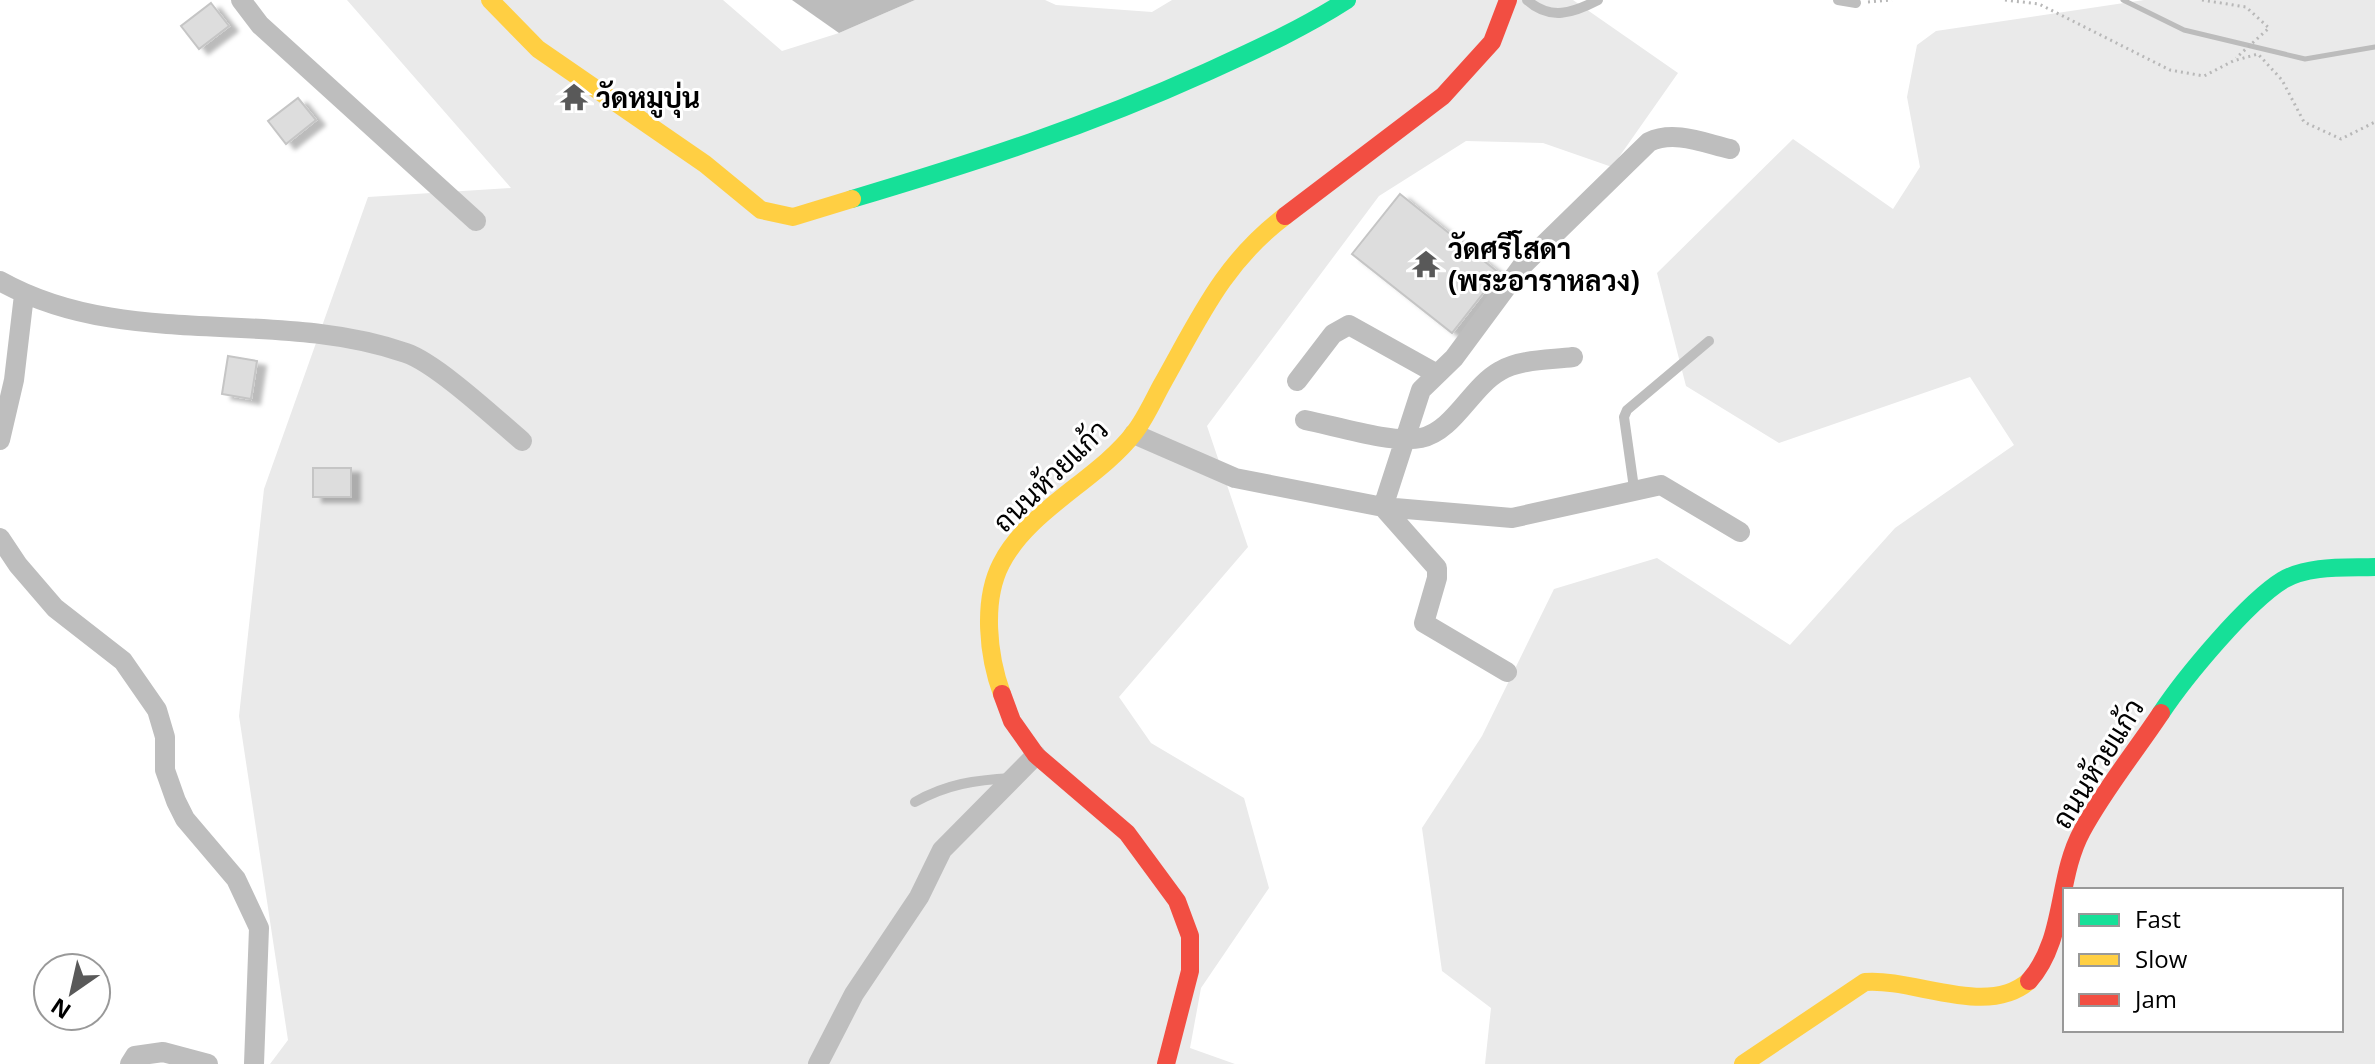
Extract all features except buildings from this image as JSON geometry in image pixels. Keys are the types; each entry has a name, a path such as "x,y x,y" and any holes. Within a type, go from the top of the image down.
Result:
{"main road":[{"path":"490,0 538,49 584,84 705,164 761,210 793,217 1020,149 1126,109 1304,28 1347,0"},
{"name":"ถนนห้วยแก้ว","path":"1166,1064 1190,971 1190,936 1177,901 1127,833 1036,755 1012,721 999,686 989,625 991,593 1001,563 1030,526 1134,434 1228,269 1259,236 1443,96 1492,42 1508,0"},
{"name":"ถนนห้วยแก้ว","path":"2065,888 2081,833 2173,695 2258,600 2285,579 2323,569 2375,567"},
{"name":"ถนนห้วยแก้ว","path":"1743,1064 1865,982 1889,980 1964,997 2010,994 2026,984 2042,966 2055,935 2063,897"}],"street":[{"path":"241,0 260,25 476,221"},
{"path":"1383,507 1421,390 1454,358 1522,266 1649,142 1661,136 1675,137 1730,149"},
{"path":"0,281 24,295 126,322 338,335 409,353 522,441"},
{"path":"0,440 14,380 24,295"},
{"path":"1297,381 1333,334 1349,325 1437,374"},
{"path":"1305,420 1404,438 1437,433 1482,385 1509,366 1573,357"},
{"path":"1134,434 1235,478 1383,507 1512,518 1634,488 1661,485 1740,532"},
{"path":"1383,507 1437,568 1437,578 1423,618 1426,626 1507,672"},
{"path":"0,538 18,565 55,608 123,661 157,710 165,737 165,770 181,810 236,879 259,928 254,1064"},
{"path":"818,1064 854,994 919,897 942,850 1036,755"},
{"path":"130,1064 135,1056 163,1052 208,1064"}],"lane":[{"path":"1527,0 1538,9 1569,14 1598,0"},
{"path":"1838,0 1856,3"},
{"path":"1634,488 1624,417 1627,410 1709,341"},
{"path":"915,802 938,789 967,781 1014,777"}],"path":[{"path":"1856,3 1892,0"},
{"path":"2005,0 2039,4 2170,70 2204,76 2233,61 2258,54 2282,80 2304,122 2341,139 2375,122"},
{"path":"2202,0 2246,7 2269,28 2233,61"}],"shaded area":[{"path":"347,0 723,0 782,51 839,33 915,0 1045,0 1056,5 1152,12 1172,0 1573,0 1678,73 1612,167 1543,143 1466,141 1379,196 1207,426 1248,547 1119,697 1151,743 1244,798 1269,888 1201,988 1190,1048 1235,1064 270,1064 288,1040 239,716 264,489 368,197 511,188"},
{"path":"792,0 915,0 839,33"},
{"path":"2144,0 2375,0 2375,1064 1485,1064 1491,1008 1442,971 1422,828 1482,736 1554,589 1657,558 1790,645 1895,528 2014,445 1970,377 1779,443 1686,386 1657,273 1793,139 1893,209 1920,167 1907,97 1917,45 1936,31"}],"waterway":[{"path":"2123,0 2184,30 2305,59 2375,47"}],"traffic: fast":[{"path":"852,199 987,157 1119,109 1261,47 1347,0"},
{"path":"2161,713 2235,622 2283,580 2316,570 2375,567"}],"traffic: slow":[{"path":"490,0 538,49 705,164 761,210 793,217 852,199"},
{"path":"1002,694 993,663 989,629 991,595 1001,564 1028,527 1119,450 1134,433 1228,273 1244,253 1285,216"},
{"path":"1743,1064 1865,982 1885,982 1972,997 2012,992 2029,981"}],"traffic: jam":[{"path":"1285,216 1443,96 1492,42 1508,0"},
{"path":"1002,694 1012,721 1036,755 1127,833 1177,901 1190,936 1190,971 1166,1064"},
{"path":"2064,888 2082,831 2161,713"},
{"path":"2029,981 2049,947 2063,892"}],"place":[{"name":"วัดหมูบุ่น","path":"574,97"},
{"name":"วัดศรีโสดา (พระอาราหลวง)","path":"1426,264"}]}
